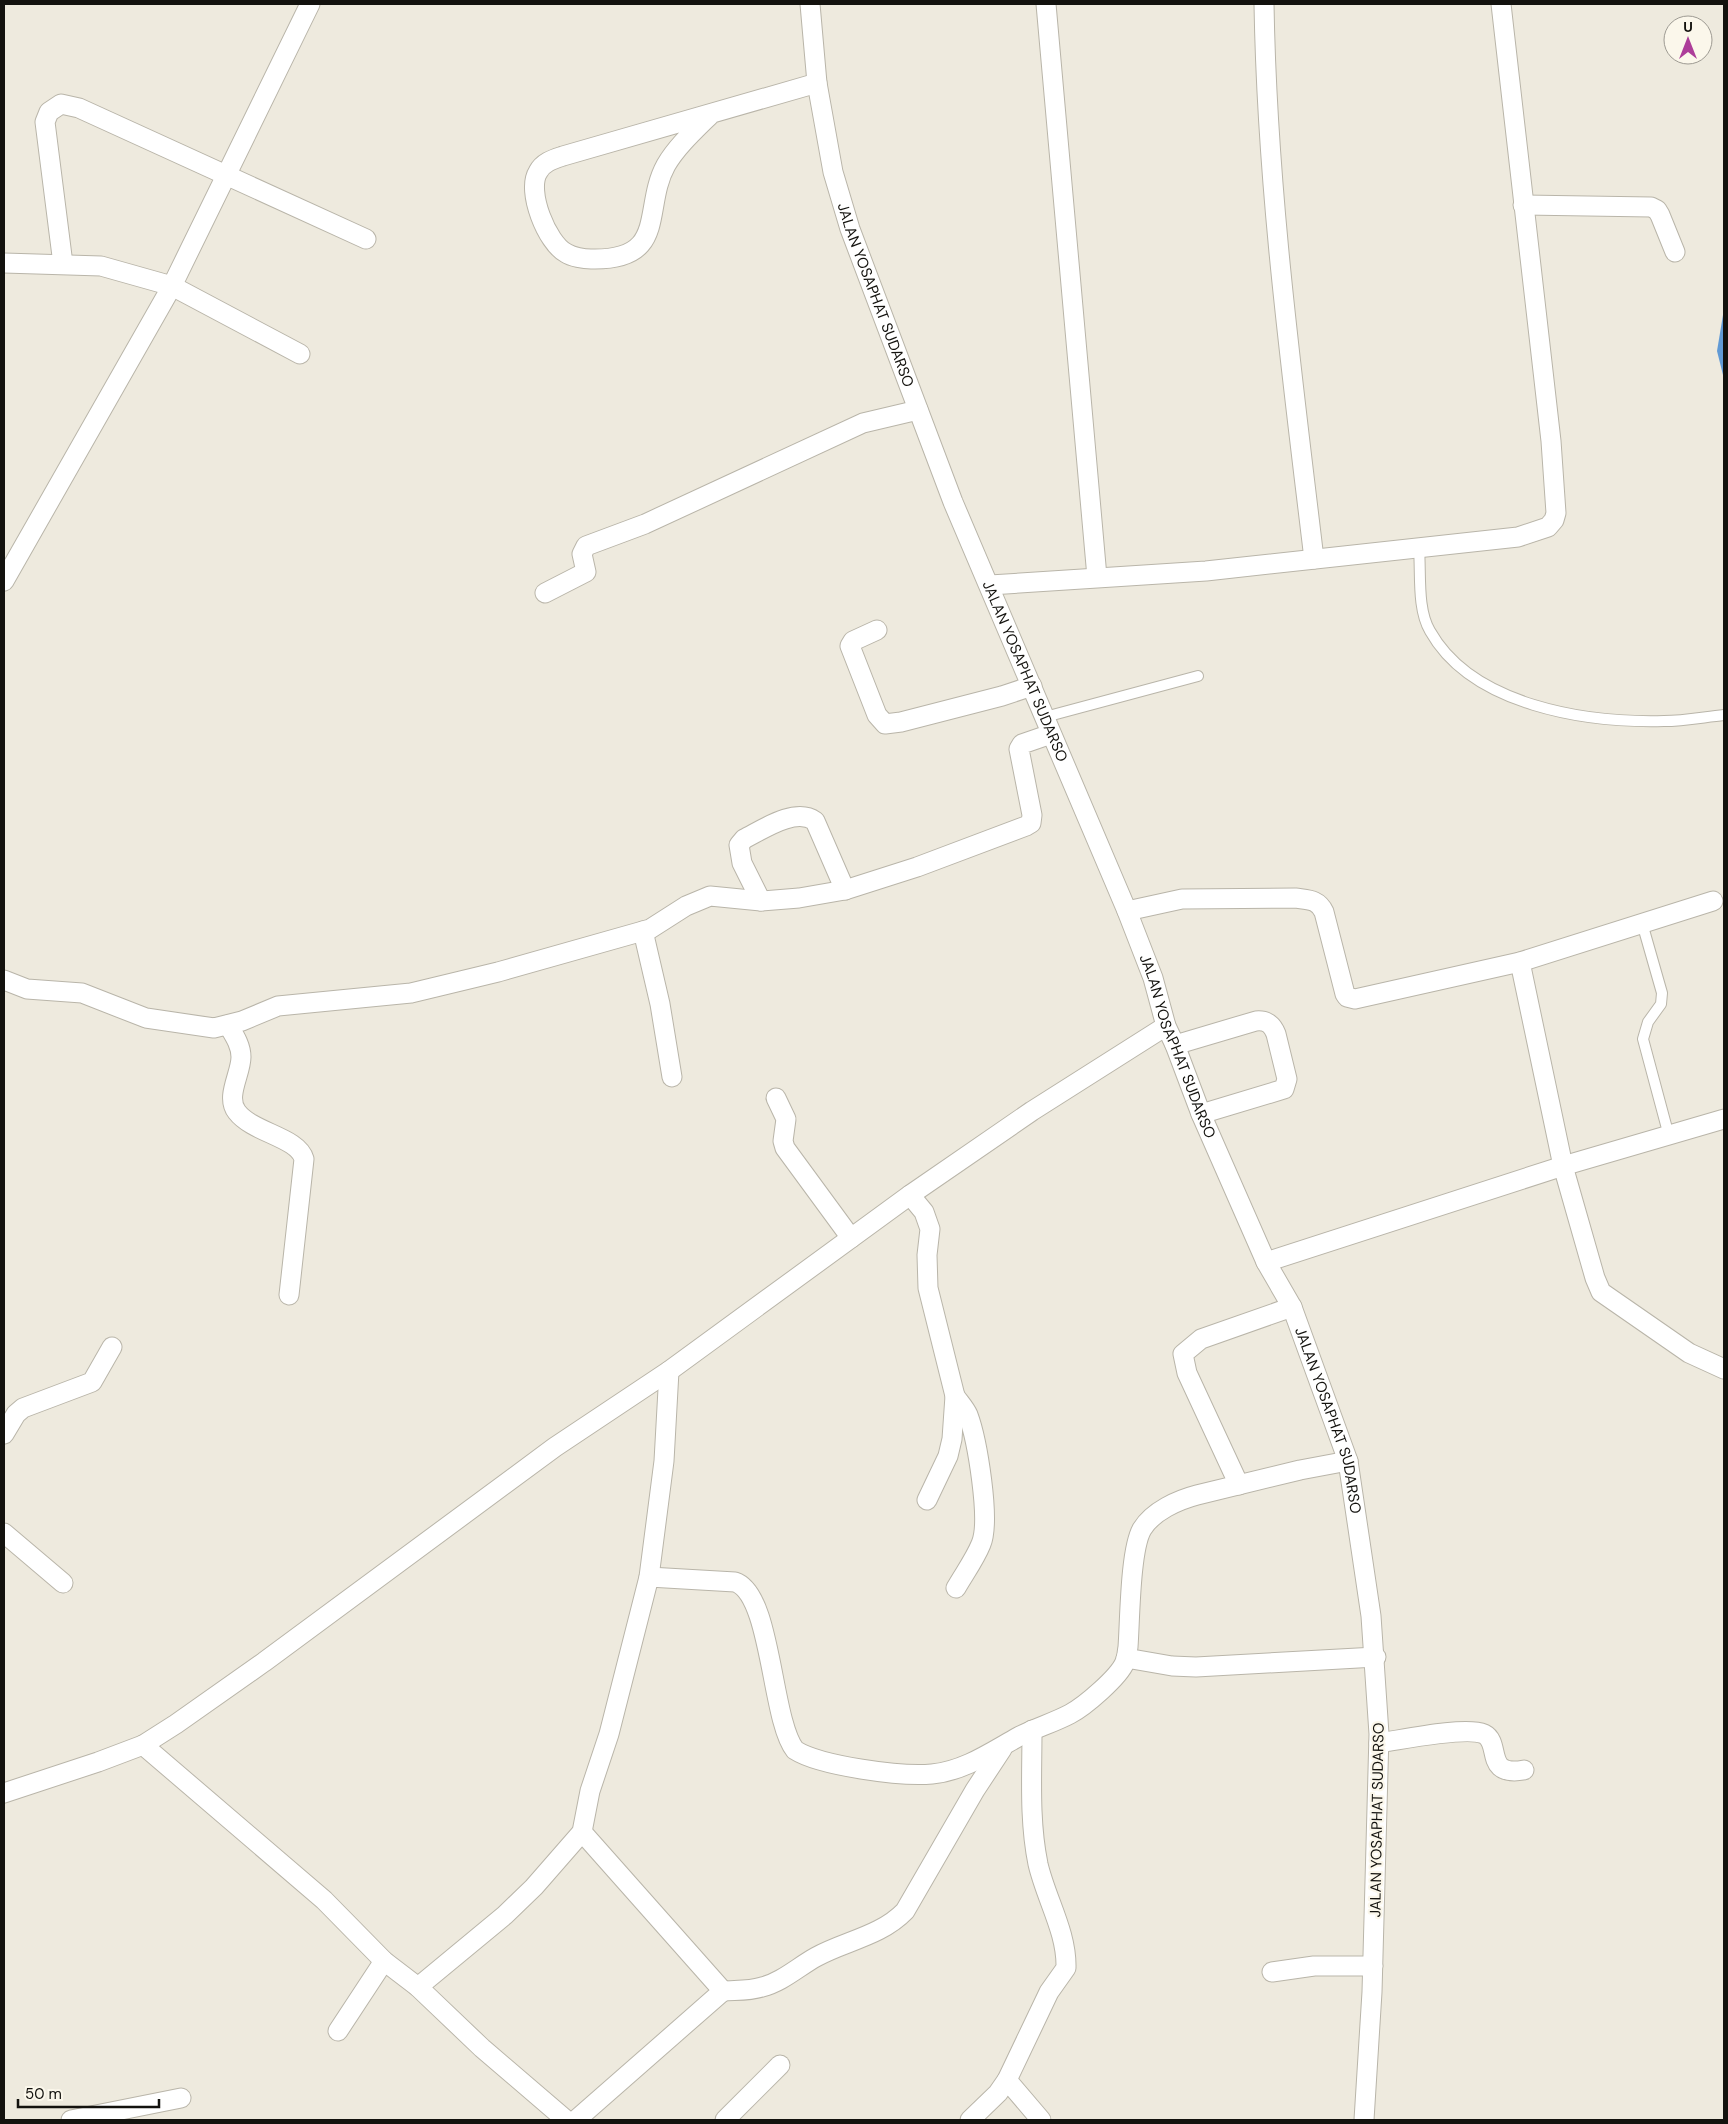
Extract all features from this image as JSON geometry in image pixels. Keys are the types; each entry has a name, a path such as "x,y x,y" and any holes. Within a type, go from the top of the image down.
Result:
{"street":[{"path":"4,581 172,286 310,4"},
{"name":"JALAN YOSAPHAT SUDARSO","path":"810,4 817,83 833,172 903,413 953,502 990,585 1017,691 1048,726 1099,844 1153,978 1166,1026 1176,1045 1201,1114 1266,1262 1292,1307 1348,1461 1356,1505 1376,1657 1379,1742 1373,1966 1364,2120"},
{"path":"1046,4 1097,576"},
{"path":"1264,4 1265,85 1288,341 1314,559"},
{"path":"990,585 1097,576 1206,571 1420,549 1518,537 1548,527 1556,516 1550,432 1523,205 1502,4"},
{"path":"711,114 666,164 655,198 649,233 632,251 620,255 591,259 566,253 556,246 546,230 535,198 536,176 546,163 563,156 817,83"},
{"path":"64,264 46,122 47,114 52,108 61,104 79,108 366,239"},
{"path":"1523,205 1651,207 1657,210 1660,215 1674,252"},
{"path":"4,262 101,266 172,286 300,354"},
{"path":"545,593 586,572 582,554 586,546 645,524 863,422 903,413"},
{"path":"877,630 853,641 850,646 877,715 882,722 897,723 1017,691"},
{"path":"4,980 27,989 82,993 146,1018 214,1028 228,1025 278,1006 411,993 498,972 643,931 686,906 710,896 761,901 799,898 845,890 917,867 1030,824 1032,815 1019,749 1022,744 1048,726"},
{"path":"761,901 742,863 739,845 744,839 795,816 807,817 815,821 845,890"},
{"path":"1127,911 1182,899 1295,898 1312,900 1321,906 1324,912 1345,994 1352,998 1520,962 1713,901"},
{"path":"643,931 660,1004 672,1077"},
{"path":"1520,962 1563,1166 1595,1278 1601,1292 1689,1353 1724,1369"},
{"path":"1176,1045 1256,1021 1266,1022 1274,1027 1287,1079 1287,1087 1275,1094 1201,1114"},
{"path":"228,1025 241,1055 233,1096 234,1108 246,1122 298,1148 304,1159 288,1295"},
{"path":"4,1793 143,1745 264,1662 555,1447 668,1372 910,1196 1032,1111 1166,1026"},
{"path":"776,1098 786,1119 785,1148 851,1238"},
{"path":"1266,1262 1563,1166 1724,1119"},
{"path":"910,1196 924,1212 930,1229 926,1274 928,1288 954,1396 952,1439 948,1456 927,1500"},
{"path":"1239,1485 1188,1373 1183,1354 1186,1349 1201,1340 1292,1307"},
{"path":"4,1434 16,1414 23,1408 92,1382 112,1347"},
{"path":"418,1987 505,1915 534,1887 582,1832 590,1792 609,1734 649,1577 664,1462 668,1372"},
{"path":"954,1396 966,1411 971,1425 982,1481 985,1524 982,1544 956,1588"},
{"path":"649,1577 736,1582 746,1589 768,1648 788,1735 792,1746 800,1753 836,1765 908,1774 932,1774 952,1770 981,1758 1032,1730 1071,1713 1112,1679 1126,1658 1135,1552 1144,1526 1152,1517 1182,1499 1348,1461"},
{"path":"4,1533 62,1583"},
{"path":"1126,1658 1172,1666 1196,1667 1376,1657"},
{"path":"970,2120 998,2093 1007,2080 1049,1992 1066,1968 1063,1941 1039,1867 1034,1844 1032,1730"},
{"path":"1379,1742 1450,1733 1480,1734 1487,1736 1497,1763 1502,1768 1511,1772 1524,1770"},
{"path":"143,1745 324,1900 384,1961 418,1987 482,2048 566,2120"},
{"path":"576,2120 724,1991 761,1988 772,1984 817,1957 856,1940 898,1918 905,1911 975,1790 1005,1745"},
{"path":"582,1832 724,1991"},
{"path":"338,2030 384,1961"},
{"path":"1272,1972 1314,1966 1373,1966"},
{"path":"725,2120 780,2065"},
{"path":"1007,2080 1041,2120"},
{"path":"71,2120 181,2098"}],"lane":[{"path":"1420,549 1423,608 1429,630 1444,651 1460,668 1490,688 1531,706 1613,719 1664,721 1724,715"},
{"path":"1048,726 1198,676"},
{"path":"1642,923 1662,993 1661,1004 1648,1022 1643,1039 1669,1136"}],"water":[{"path":"1724,309 1724,379 1717,351"}]}
